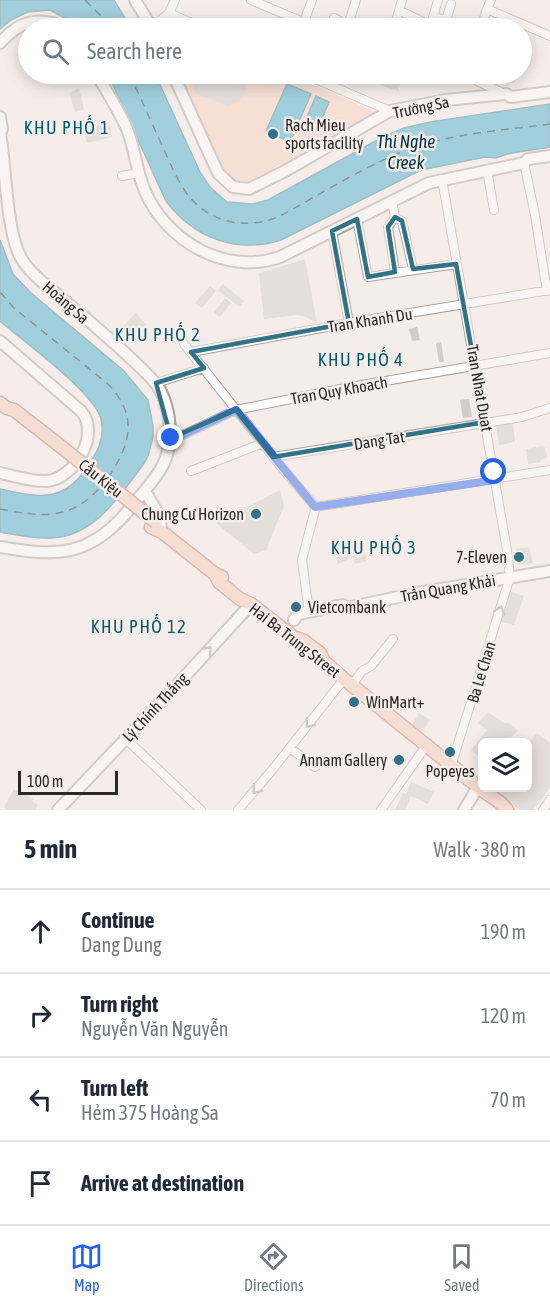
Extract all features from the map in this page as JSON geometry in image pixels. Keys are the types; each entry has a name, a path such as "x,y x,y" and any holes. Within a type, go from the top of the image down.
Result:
{"main road":[{"name":"Cầu Kiệu","path":"3,406 9,415 43,437 158,528"},
{"name":"Hai Ba Trung Street","path":"158,528 215,574 219,582 233,594 251,604 293,637 300,648 316,659 324,661 478,788"},
{"name":"Hai Ba Trung Street","path":"483,792 488,799 506,809"}],"street":[{"path":"135,0 146,18"},
{"path":"163,18 169,13 175,0"},
{"path":"251,0 286,18"},
{"path":"305,18 312,0"},
{"path":"350,18 356,0"},
{"path":"397,18 402,0"},
{"path":"433,18 438,0"},
{"path":"484,18 491,0"},
{"path":"447,18 451,4"},
{"path":"487,9 508,18"},
{"path":"399,11 419,18"},
{"path":"169,13 180,18"},
{"path":"0,42 18,27"},
{"path":"532,28 550,36"},
{"path":"0,54 10,40 18,34"},
{"path":"102,84 127,129 139,172 153,208 167,226 189,243 226,260 251,263 273,260 429,183 524,163 528,159 550,156"},
{"name":"Trường Sa","path":"177,84 218,173 233,187 249,189 390,111 446,100 506,94 511,97 550,92"},
{"path":"327,84 390,111"},
{"path":"484,84 506,94"},
{"name":"Trường Sa","path":"506,94 510,90 550,84"},
{"name":"Hoàng Sa","path":"0,125 15,240 24,263 123,350 156,383 163,399 171,438 164,464 145,491 108,532 83,546 49,554 0,547"},
{"path":"524,163 530,166 550,163"},
{"path":"524,163 548,291"},
{"path":"487,170 494,210"},
{"path":"122,176 139,172"},
{"name":"Tran Nhat Duat","path":"442,179 476,366 510,578"},
{"path":"392,201 395,218 388,227 394,272"},
{"path":"395,218 402,221 413,269"},
{"path":"357,219 368,277 456,264"},
{"path":"332,231 348,323"},
{"name":"Tran Khanh Du","path":"191,352 348,323 548,291"},
{"path":"0,341 81,411 87,428 85,449 60,477 42,481 0,473"},
{"path":"184,344 315,507"},
{"name":"Tran Quy Khoach","path":"171,438 183,435 236,410 356,386 550,353"},
{"path":"156,383 204,368"},
{"name":"Dang Tat","path":"273,457 522,417 550,408"},
{"path":"191,471 263,443"},
{"path":"315,507 550,470"},
{"path":"145,491 160,517 158,528"},
{"path":"309,612 302,560 315,507"},
{"name":"Trần Quang Khải","path":"278,625 343,612 347,608 550,571"},
{"name":"Ba Le Chan","path":"451,766 510,578"},
{"name":"Lý Chính Thắng","path":"58,810 251,604"},
{"name":"Trần Quang Khải","path":"294,620 298,614 343,605 347,608"},
{"path":"238,810 348,682 371,666 393,639"},
{"path":"126,739 201,810"},
{"path":"381,810 426,746"},
{"path":"290,748 315,767"},
{"path":"464,810 481,792"},
{"path":"543,810 550,800"}],"highlighted area":[{"path":"395,217 402,221 413,269 456,264 485,422 273,457 236,410 171,438 156,383 204,368 191,352 349,323 332,231 357,219 368,277 395,272 388,227"}],"shaded area":[{"name":"Rach Mieu sports facility","path":"184,84 311,84 378,113 249,181 230,180 215,155"}],"water":[{"path":"0,0 114,0 125,18 65,18 50,10 28,12 11,20 0,29"},
{"name":"Thi Nghe Creek","path":"113,84 160,84 200,172 210,187 227,202 253,204 268,200 383,137 404,128 550,104 550,147 421,170 281,240 248,245 217,240 189,225 166,201"},
{"path":"287,84 311,94 290,142 266,131"},
{"path":"316,96 329,102 319,125 306,119"},
{"path":"0,240 13,274 31,293 123,370 148,400 153,437 143,465 104,513 80,531 66,536 38,538 0,532 0,489 35,495 55,494 65,490 83,473 92,460 101,441 102,427 96,408 73,382 0,321"}],"building":[{"path":"193,84 248,84 241,100 228,106 196,94"},
{"path":"380,84 400,84 398,91"},
{"path":"79,88 84,109 75,112 69,93"},
{"path":"109,123 112,137 87,143 84,128"},
{"path":"305,259 317,323 304,316 296,315 264,319 259,273"},
{"path":"223,284 244,301 239,307 218,290"},
{"path":"210,286 216,291 202,308 195,303"},
{"path":"225,298 231,303 220,317 214,312"},
{"path":"136,313 147,325 143,329 147,333 140,340 135,336 132,339 121,328"},
{"path":"417,327 420,340 412,341 409,329"},
{"path":"441,342 444,362 439,362 436,343"},
{"path":"469,399 472,417 463,418 460,400"},
{"path":"513,423 515,442 499,445 496,425"},
{"path":"545,447 547,457 540,460 541,462 528,464 526,449"},
{"name":"Chung Cư Horizon","path":"280,490 284,506 266,550 254,554 216,523"},
{"path":"362,542 367,561 355,564 353,557 338,564 334,551"},
{"path":"529,547 533,563 518,565 516,549"},
{"path":"509,591 524,596 514,625 499,621"},
{"path":"488,712 518,730 511,738 481,738 487,730 478,723"},
{"path":"419,713 430,720 423,731 412,725"},
{"path":"537,733 550,743 550,788 533,810 520,810 496,792 532,792 532,739"},
{"path":"478,741 478,756 471,750"},
{"path":"411,782 434,792 428,804 411,796 405,810 395,810 403,793 406,794"},
{"path":"14,789 33,799 32,801 38,805 35,810 9,810 4,807"}],"ferry route":[{"path":"85,0 102,18"},
{"path":"134,84 185,191 204,211 228,221 241,223 267,221 280,216 364,170 415,147 465,135 550,124"},
{"path":"0,292 14,308 108,384 118,396 124,407 128,430 122,452 109,476"},
{"path":"0,509 29,514 56,514 79,505 91,497 102,485"}],"place":[{"name":"Rach Mieu sports facility","path":"273,134"},
{"name":"Chung Cư Horizon","path":"256,514"},
{"name":"7-Eleven","path":"519,557"},
{"name":"Vietcombank","path":"296,607"},
{"name":"WinMart+","path":"354,702"},
{"name":"Popeyes","path":"450,752"},
{"name":"Annam Gallery","path":"399,760"}],"district":[{"name":"KHU PHỐ 1","path":"67,127"},
{"name":"KHU PHỐ 2","path":"158,334"},
{"name":"KHU PHỐ 4","path":"361,359"},
{"name":"KHU PHỐ 3","path":"374,547"},
{"name":"KHU PHỐ 12","path":"139,626"}],"route":[{"path":"171,438 183,435 236,410 315,507 495,480 494,472"}]}
